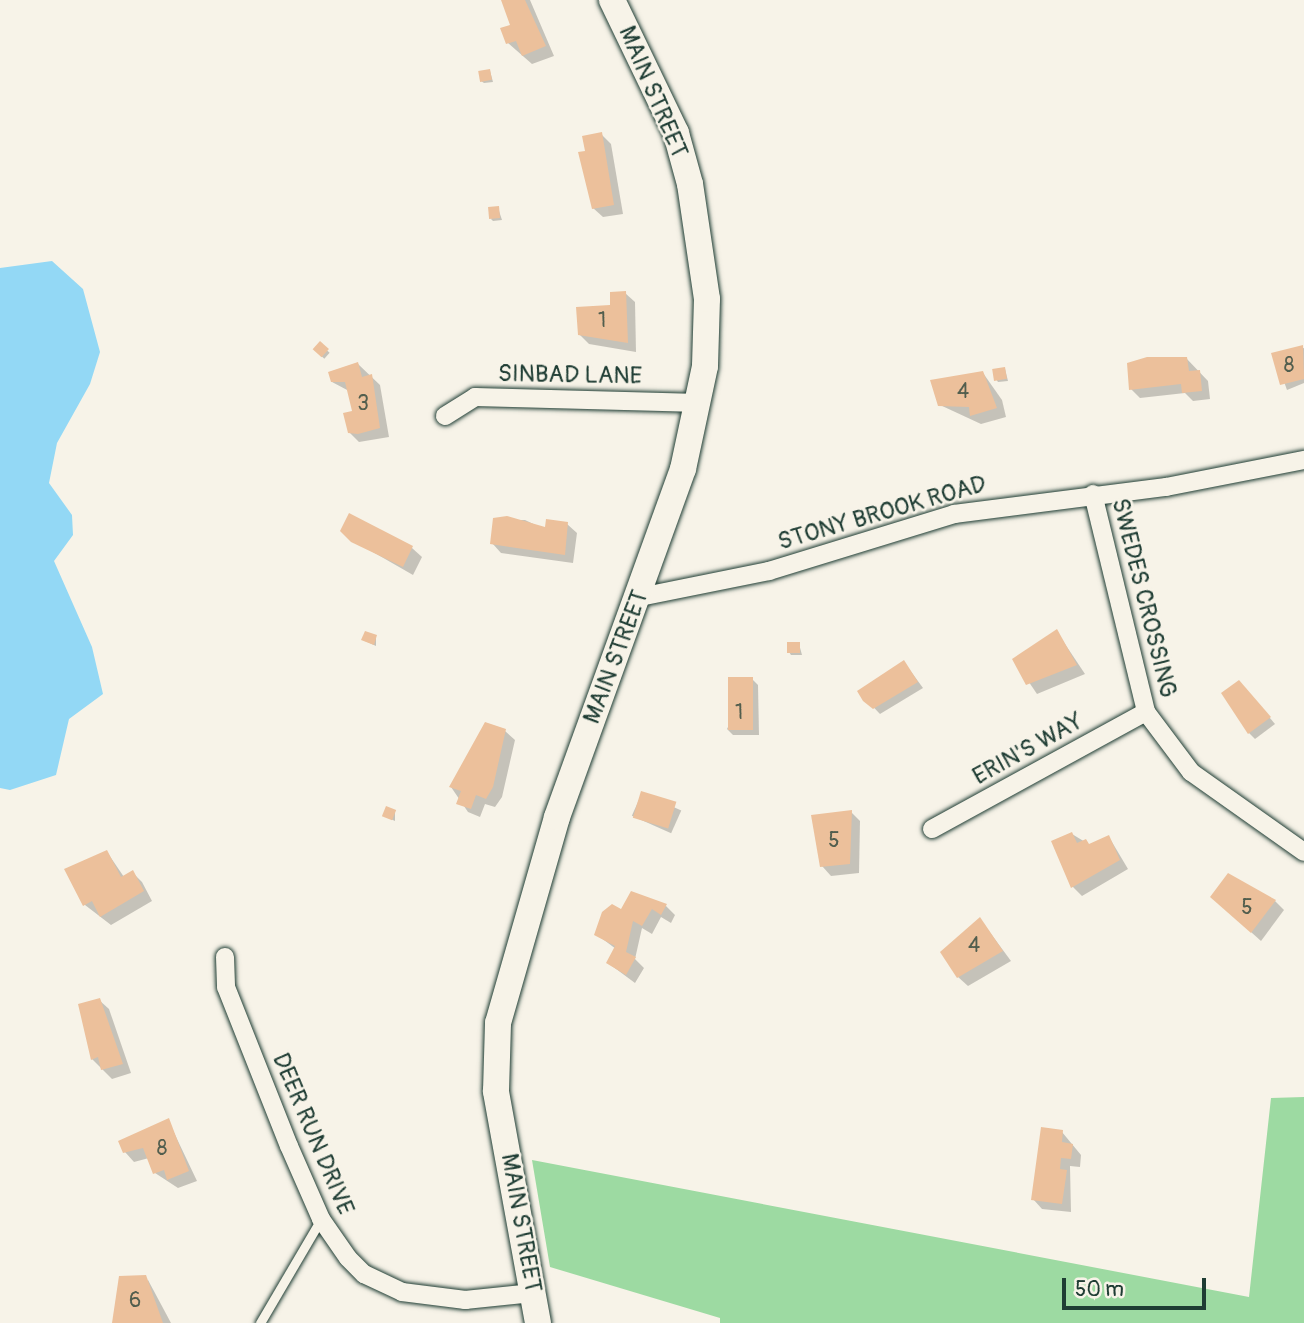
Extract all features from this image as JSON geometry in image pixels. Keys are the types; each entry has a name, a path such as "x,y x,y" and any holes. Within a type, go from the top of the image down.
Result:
{"main road":[{"name":"MAIN STREET","path":"538,1323 496,1091 498,1023 557,817 640,597 699,402 708,299 691,184 676,132 612,0"}],"street":[{"name":"SINBAD LANE","path":"445,416 475,397 699,402"},
{"name":"STONY BROOK ROAD","path":"640,597 769,570 954,514 1093,494 1166,487 1304,460"},
{"name":"SWEDES CROSSING","path":"1093,494 1146,712 1191,772 1304,852"},
{"name":"ERIN'S WAY","path":"932,829 1146,712"},
{"name":"DEER RUN DRIVE","path":"225,957 226,987 321,1219 364,1274 392,1289 465,1300 533,1293"}],"lane":[{"path":"260,1323 321,1219"}],"green space":[{"path":"1304,1097 1304,1323 720,1323 720,1318 550,1267 532,1160 1249,1297 1271,1098"}],"water":[{"path":"52,261 83,289 100,352 90,384 57,443 49,483 72,515 73,535 54,561 92,647 103,694 69,719 56,775 10,790 0,788 0,268"}],"building":[{"path":"501,0 525,0 546,46 522,56 516,41 506,44 500,28 510,25"},
{"path":"490,69 492,80 480,82 478,71"},
{"path":"602,132 614,205 592,209 578,152 585,151 582,136"},
{"path":"499,206 500,218 489,219 488,207"},
{"path":"626,291 628,343 578,335 576,307 610,305 610,292"},
{"path":"320,341 329,349 322,357 313,349"},
{"path":"1303,345 1304,379 1280,385 1271,353"},
{"path":"1147,357 1187,357 1189,371 1200,370 1202,391 1182,393 1181,384 1129,390 1127,363"},
{"path":"358,362 362,377 372,374 380,428 358,434 348,433 343,413 352,411 345,382 331,382 328,372"},
{"path":"1005,367 1007,379 994,381 992,369"},
{"path":"983,371 997,408 970,416 969,407 938,406 930,380"},
{"path":"349,513 413,546 403,567 351,542 340,531"},
{"path":"507,516 545,527 546,519 568,522 565,555 490,544 493,518"},
{"path":"1057,629 1077,665 1026,685 1012,659"},
{"path":"365,631 377,635 374,645 361,640"},
{"path":"787,642 800,642 800,653 787,653"},
{"path":"904,660 918,682 873,709 863,701 857,691"},
{"path":"728,677 753,677 753,730 728,730"},
{"path":"1239,680 1271,717 1248,734 1221,693"},
{"path":"485,722 506,729 493,787 486,799 476,795 471,809 456,804 461,791 449,787"},
{"path":"641,791 676,802 668,829 633,818"},
{"path":"386,806 396,810 392,820 382,816"},
{"path":"852,810 850,864 820,867 811,815"},
{"path":"1072,832 1077,843 1086,839 1089,844 1109,835 1120,860 1071,888 1051,841"},
{"path":"107,850 121,877 133,870 144,891 100,917 92,901 83,906 64,869"},
{"path":"1228,873 1276,900 1251,933 1210,897"},
{"path":"631,891 667,904 661,915 652,909 642,926 633,921 626,952 636,957 626,975 606,963 615,946 594,935 602,912 612,904 621,909"},
{"path":"980,917 1003,951 957,978 940,952"},
{"path":"100,998 123,1064 101,1070 98,1057 91,1060 78,1004"},
{"path":"169,1118 189,1171 167,1180 164,1170 153,1174 143,1148 123,1153 118,1141"},
{"path":"1041,1127 1063,1130 1062,1142 1073,1144 1071,1159 1061,1158 1060,1169 1067,1170 1062,1204 1031,1200"},
{"path":"146,1275 163,1323 112,1323 119,1276"}]}
